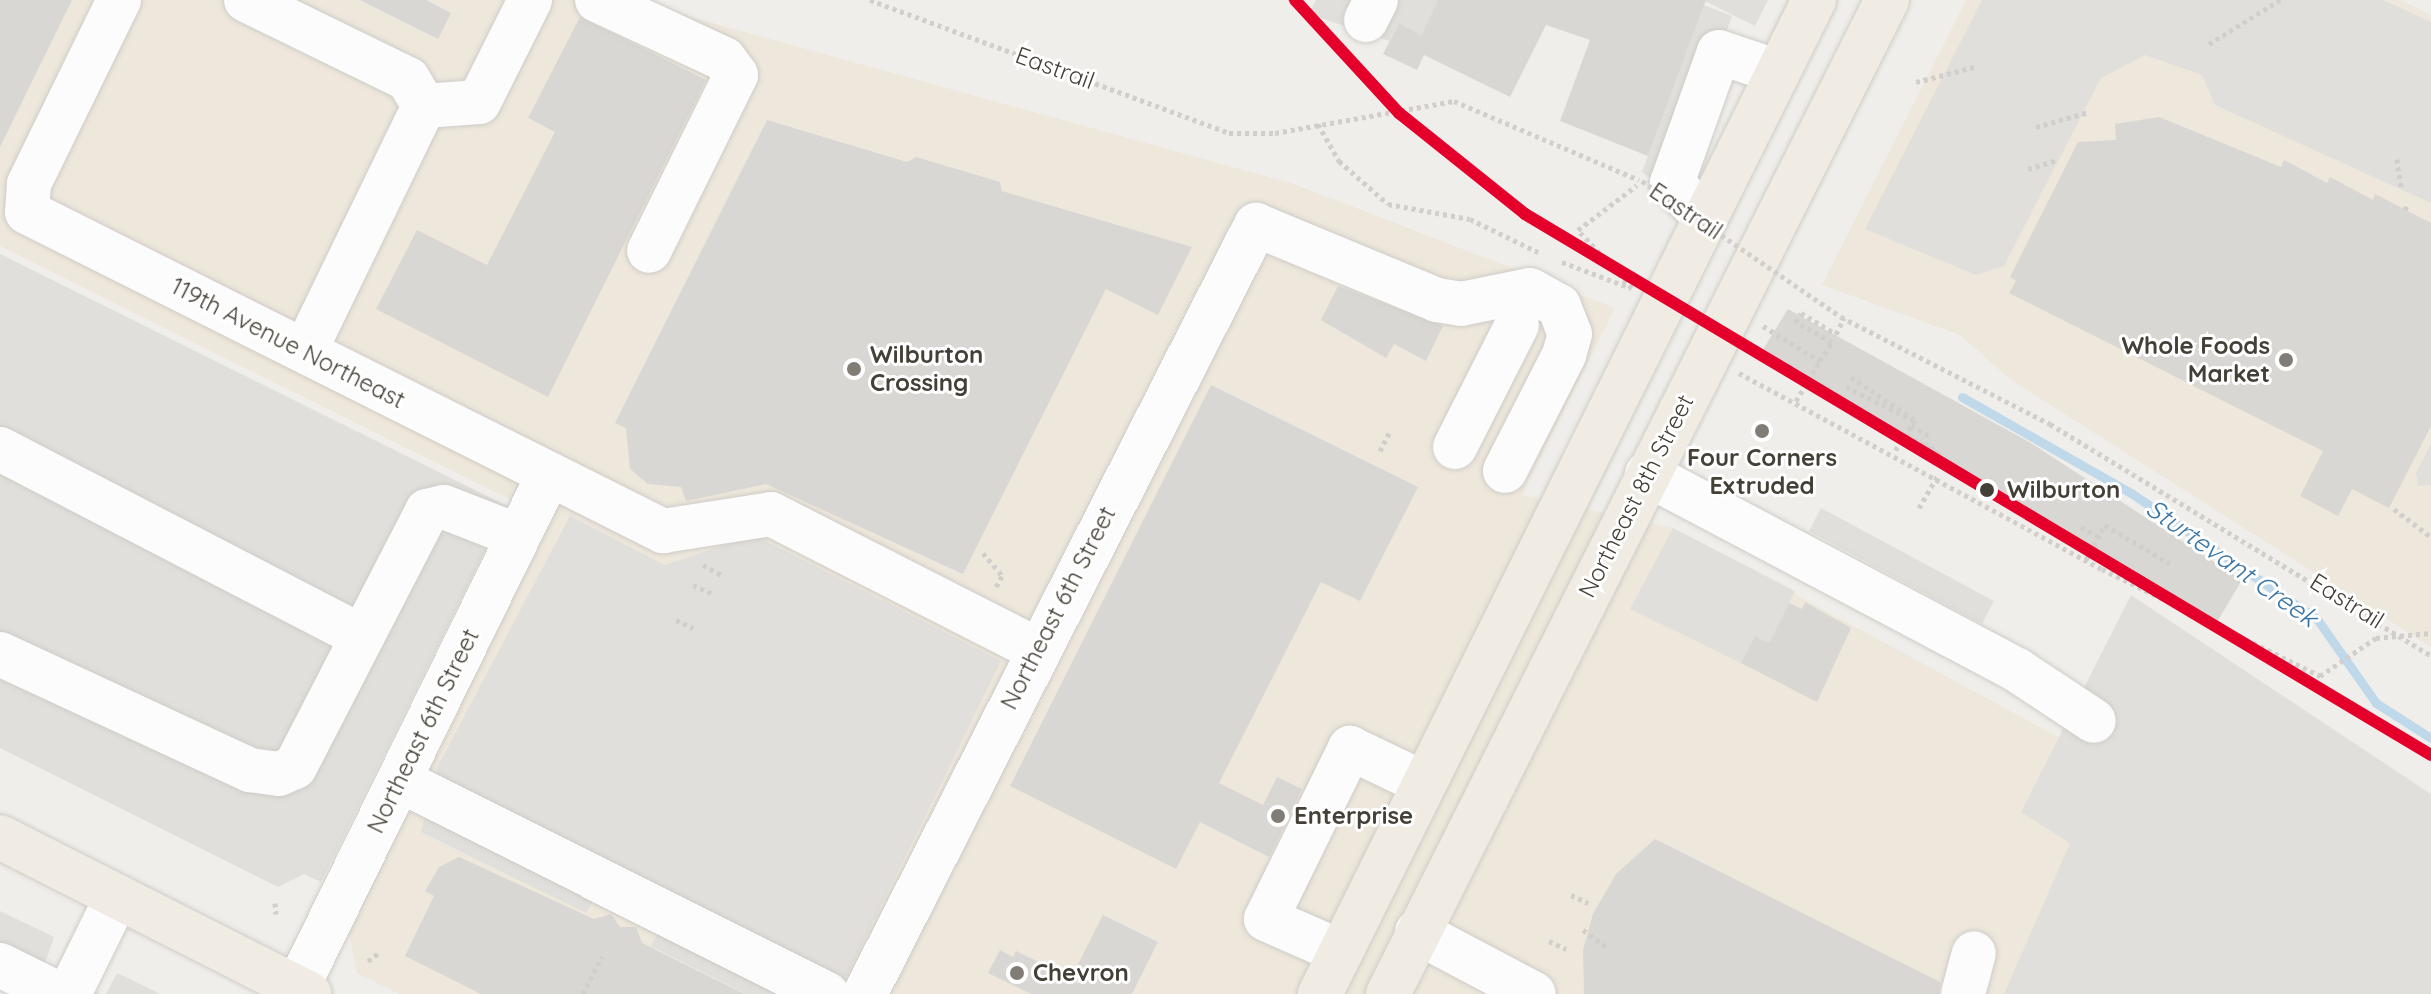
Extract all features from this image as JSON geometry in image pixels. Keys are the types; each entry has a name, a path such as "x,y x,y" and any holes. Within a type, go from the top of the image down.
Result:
{"main road":[{"name":"Northeast 8th Street","path":"1388,994 1887,0"},
{"path":"1320,994 1778,72 1808,2"},
{"path":"0,837 303,991"}],"street":[{"name":"119th Avenue Northeast","path":"119,0 29,184 27,212 663,531 771,514 1036,649"},
{"path":"424,106 479,102 530,0"},
{"path":"597,0 724,59 736,75 649,251"},
{"path":"267,5 408,79 424,106"},
{"path":"1706,218 1672,183 1719,52 1778,72"},
{"path":"305,351 424,106"},
{"name":"Northeast 6th Street","path":"865,994 1036,649 1256,225 1437,300 1461,304 1530,290 1559,306 1570,334 1564,355 1505,471"},
{"path":"1455,447 1517,325"},
{"path":"0,449 361,636"},
{"name":"Northeast 6th Street","path":"303,991 399,780 549,474"},
{"path":"1647,474 2017,670 2094,721"},
{"path":"0,654 250,770 279,774 295,767 427,511 444,507 518,536"},
{"path":"1341,952 1266,919 1350,748 1423,783"},
{"path":"399,780 827,994"},
{"path":"69,994 117,897"},
{"path":"1417,932 1534,994"},
{"path":"1963,994 1974,953"},
{"path":"0,965 59,994"}],"path":[{"name":"Eastrail","path":"870,0 1229,133 1318,124 1454,101 1642,181 1844,318 2050,424 2368,612 2431,656"},
{"path":"2209,44 2280,0"},
{"path":"1916,82 1974,67"},
{"path":"2036,127 2089,112"},
{"path":"1318,124 1339,161 1388,204 1470,219 1633,289 1578,230 1642,181"},
{"path":"2397,159 2401,188"},
{"path":"2028,169 2057,160"},
{"path":"1796,401 1832,342 1796,322 1801,313 1836,334 1844,318"},
{"path":"1762,325 1820,361"},
{"path":"1736,372 1895,451 2086,560 2320,676 2361,647 2403,635 2431,633"},
{"path":"1851,377 1929,436"},
{"path":"1846,387 1899,419 1913,423"},
{"path":"1895,451 1913,423"},
{"path":"1380,451 1389,433"},
{"path":"1906,435 1940,455 1921,439"},
{"path":"1919,508 1938,475"},
{"path":"2394,509 2431,537"},
{"path":"2086,560 2105,525 2170,564"},
{"path":"2081,527 2099,537"},
{"path":"981,587 993,594 1002,576 983,553"},
{"path":"703,565 724,576"},
{"path":"693,585 715,595"},
{"path":"676,620 693,628"},
{"path":"1571,895 1588,903"},
{"path":"275,903 276,914"},
{"path":"1583,930 1609,949"},
{"path":"1549,941 1566,949"},
{"path":"368,961 380,952"},
{"path":"583,994 602,957"}],"shaded area":[{"path":"0,0 629,0 1294,184 1615,308 1522,495 1673,528 2058,737 2387,994 399,994 357,973 346,916 549,519 0,246"},
{"path":"1316,0 1438,0 1421,35 1399,23 1389,41 1309,14"},
{"path":"1703,0 1768,0 1755,26"},
{"name":"Whole Foods Market","path":"1966,0 2400,0 2431,15 2431,647 2011,380 1960,335 1822,285"},
{"path":"1982,0 2383,0 2431,22 2431,203 2215,105 2202,75 2145,55 2101,78 2004,266 1976,275 1865,229"},
{"path":"1704,5 1732,16 1668,191 1642,172"},
{"path":"0,254 507,506 321,882 304,874 278,887 0,748"},
{"path":"2431,444 2431,485 2418,486 2416,473"},
{"path":"1821,508 1994,601 1982,624 1809,531"},
{"path":"570,516 665,565 754,535 1001,661 838,994 745,994 651,946 661,927 597,894 586,913 421,832 439,764"},
{"path":"1673,528 1795,591 1769,643 1755,636 1741,663 1630,609"},
{"path":"2131,595 2431,794 2431,994 2004,994 2070,843 2021,812"},
{"path":"0,911 54,937 44,966 101,994 16,994 0,986"},
{"path":"117,973 161,994 106,994"}],"building":[{"path":"0,0 72,0 0,147"},
{"path":"360,0 426,0 451,13 438,39"},
{"path":"1438,0 1706,0 1648,156 1560,121 1590,40 1546,25 1510,97 1424,55 1417,70 1383,54 1399,23 1421,35"},
{"path":"580,17 706,80 548,397 376,309 417,230 487,265 555,132 528,118"},
{"name":"Whole Foods Market","path":"2159,117 2281,167 2284,160 2327,183 2330,177 2373,200 2375,194 2431,223 2431,426 2389,508 2352,489 2338,516 2300,496 2323,451 2009,293 2016,281 2010,277 2078,142 2116,140 2115,124"},
{"name":"Wilburton Crossing","path":"767,120 907,162 916,157 1000,182 1002,191 1192,247 1158,315 1106,289 963,574 766,484 686,501 681,487 648,484 630,469 626,428 615,423"},
{"path":"1338,286 1443,326 1426,361 1394,344 1386,358 1321,320"},
{"path":"1788,309 2031,443 2242,580 2217,622 1762,351"},
{"path":"1211,385 1418,487 1360,601 1321,582 1219,783 1263,805 1277,777 1302,789 1269,857 1200,822 1176,869 1010,786"},
{"path":"1805,602 1851,628 1817,702 1741,663 1755,636 1769,643 1789,603 1802,609"},
{"path":"1655,839 1940,982 1939,994 1584,994 1583,950 1593,914 1616,874"},
{"path":"459,857 594,919 611,914 620,927 636,927 642,943 744,994 481,994 405,956 434,896 425,891 439,867"},
{"name":"Chevron","path":"1103,915 1158,942 1132,994 1031,994 988,973 1000,950 1013,957 1016,951 1071,978"}],"waterway":[{"name":"Sturtevant Creek","path":"1962,397 2131,493 2317,619 2376,703 2431,738"}],"transit line":[{"path":"1295,0 1399,113 1525,214 2431,755"}],"place":[{"name":"Whole Foods Market","path":"2286,360"},
{"name":"Wilburton Crossing","path":"854,369"},
{"name":"Four Corners Extruded","path":"1762,431"},
{"name":"Wilburton","path":"1987,490"},
{"name":"Enterprise","path":"1278,816"},
{"name":"Chevron","path":"1017,973"}]}
